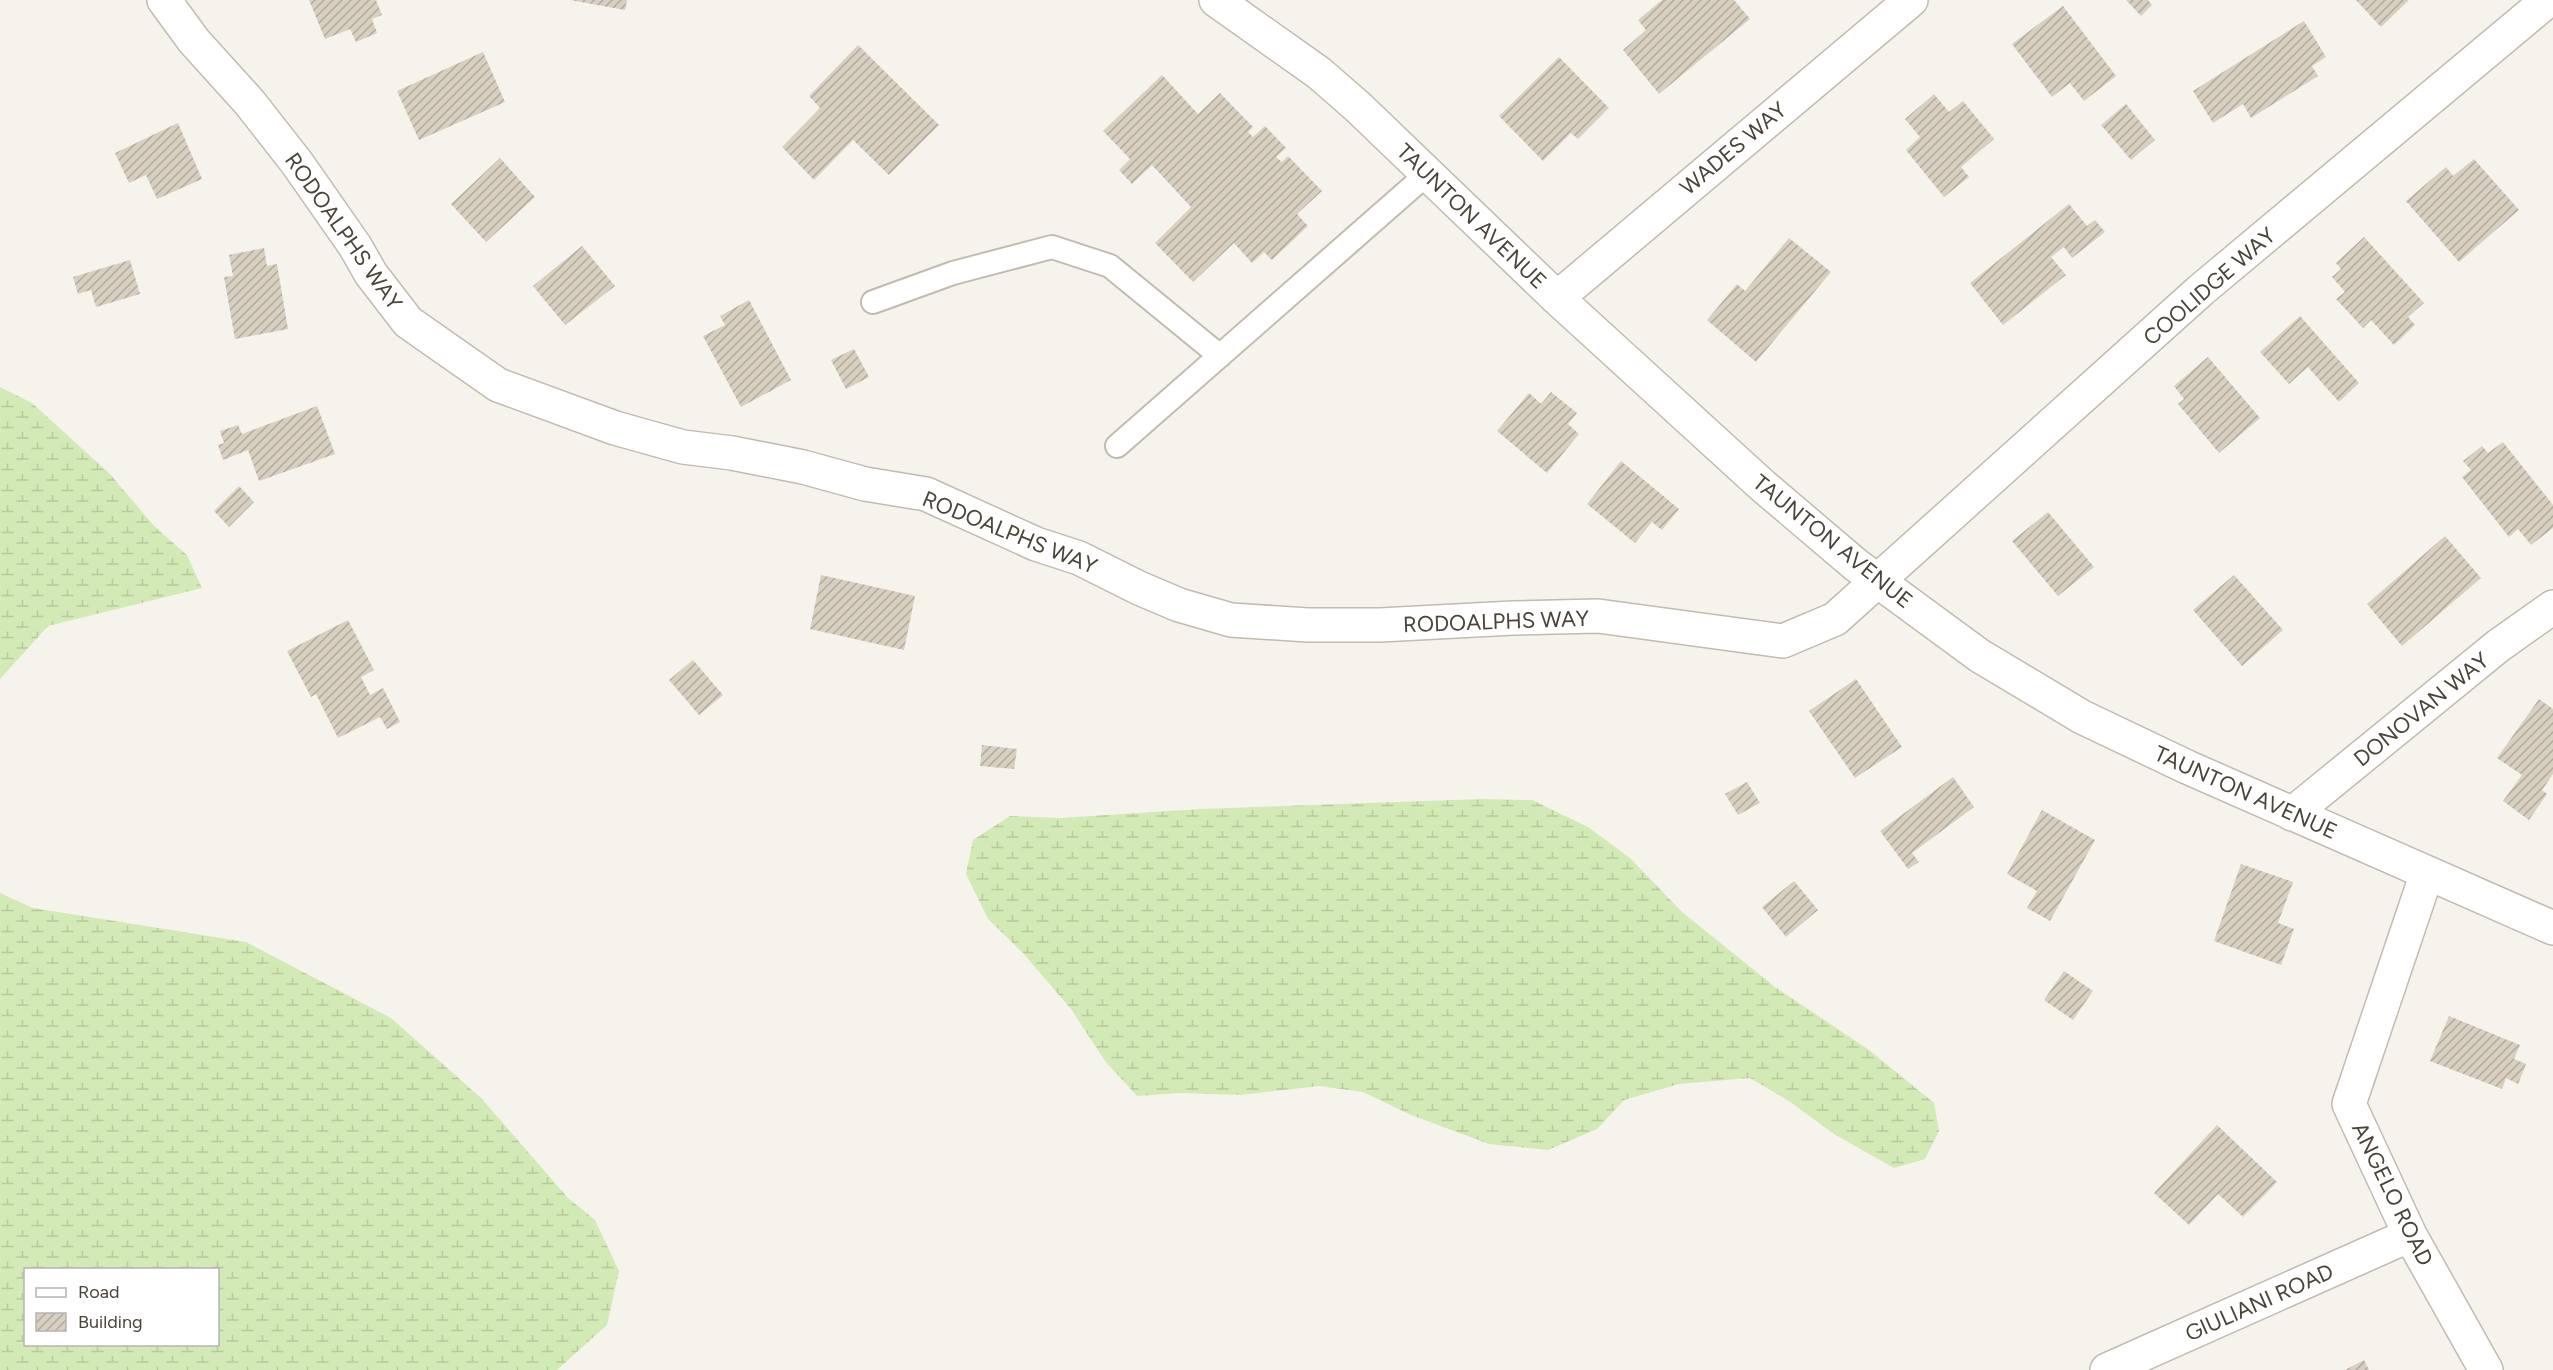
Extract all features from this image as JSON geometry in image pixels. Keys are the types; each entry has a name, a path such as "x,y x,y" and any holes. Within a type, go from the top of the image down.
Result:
{"street":[{"name":"RODOALPHS WAY","path":"164,0 194,41 250,103 297,163 355,246 371,274 408,322 498,385 615,428 683,447 732,453 803,467 865,484 926,494 1036,544 1079,558 1169,601 1231,620 1308,625 1380,625 1598,616 1783,640 1835,619 1877,581"},
{"name":"WADES WAY","path":"1557,298 1911,0"},
{"name":"COOLIDGE WAY","path":"1877,581 2201,290 2548,0"},
{"name":"TAUNTON AVENUE","path":"1220,1 1319,73 1557,298 1763,486 1877,581 1980,656 2082,717 2292,814 2553,928"},
{"name":"DONOVAN WAY","path":"2292,814 2498,646 2553,607"},
{"name":"ANGELO ROAD","path":"2427,873 2349,1104 2410,1235 2486,1370"},
{"name":"GIULIANI ROAD","path":"2107,1370 2410,1235"}],"lane":[{"path":"1117,446 1427,174"},
{"path":"873,302 953,273 1052,247 1110,266 1220,356"}],"green space":[{"path":"0,387 32,403 109,473 155,527 187,555 202,588 48,626 0,679"},
{"path":"1482,799 1532,800 1588,827 1630,858 1682,912 1775,987 1869,1050 1934,1103 1939,1131 1925,1159 1894,1168 1834,1134 1789,1101 1750,1078 1679,1084 1624,1100 1597,1129 1548,1150 1489,1144 1411,1115 1363,1092 1319,1086 1240,1095 1179,1093 1137,1096 1105,1061 1071,1009 1022,952 988,919 966,874 973,840 1010,816 1061,818 1200,809"},
{"path":"0,893 33,908 246,942 391,1018 481,1098 568,1198 595,1220 619,1271 607,1325 557,1370 0,1370"}],"building":[{"path":"309,0 376,0 382,15 372,19 377,33 356,42 350,29 325,39"},
{"path":"570,0 627,0 625,10"},
{"path":"1662,0 1734,0 1750,19 1659,94 1623,50 1646,30 1638,20"},
{"path":"2126,0 2148,0 2152,5 2141,16"},
{"path":"2356,0 2409,0 2381,27"},
{"path":"2063,6 2116,76 2084,101 2070,83 2052,97 2012,44"},
{"path":"2304,21 2326,57 2312,66 2318,76 2251,118 2243,104 2213,123 2193,91"},
{"path":"858,45 939,125 889,175 853,140 814,180 782,147 820,108 809,96"},
{"path":"483,52 505,102 419,140 397,91"},
{"path":"1559,57 1609,108 1578,139 1571,133 1543,161 1499,116"},
{"path":"1162,75 1198,114 1220,93 1253,127 1248,132 1253,137 1265,126 1286,148 1276,157 1282,162 1288,156 1322,191 1297,214 1308,226 1272,260 1264,252 1252,263 1234,243 1193,282 1155,243 1191,207 1152,165 1132,184 1119,170 1130,159 1103,131"},
{"path":"1934,94 1949,112 1963,101 1994,139 1961,167 1969,177 1944,197 1906,150 1920,137 1905,119"},
{"path":"2126,104 2155,140 2131,160 2101,125"},
{"path":"178,123 202,179 157,199 146,175 129,183 115,153"},
{"path":"500,158 535,197 486,242 451,204"},
{"path":"2474,159 2519,210 2459,262 2406,201 2446,167 2453,176"},
{"path":"2069,204 2087,226 2095,220 2105,232 2072,258 2064,247 2051,257 2066,275 2003,325 1970,283"},
{"path":"2364,237 2424,303 2408,317 2415,325 2394,345 2371,320 2363,328 2336,299 2345,292 2332,277 2341,269 2336,263"},
{"path":"1789,238 1831,272 1756,362 1707,320 1737,284 1745,291"},
{"path":"582,246 615,286 565,325 533,286"},
{"path":"264,248 267,266 277,264 288,329 235,339 224,277 233,276 229,255"},
{"path":"130,260 140,294 96,307 91,290 78,294 73,277"},
{"path":"749,300 791,380 741,407 703,336 725,325 720,316"},
{"path":"2300,316 2359,383 2339,402 2308,367 2289,384 2260,352"},
{"path":"854,349 869,377 846,389 831,360"},
{"path":"2208,357 2260,418 2219,453 2178,404 2184,399 2174,386"},
{"path":"1551,392 1577,413 1568,424 1579,434 1547,473 1497,431 1529,393 1541,404"},
{"path":"317,406 335,454 259,481 248,450 223,460 218,445 224,443 220,431 238,425 242,434"},
{"path":"2503,442 2553,505 2553,528 2531,545 2518,529 2509,537 2462,477 2471,470 2463,461 2482,446 2488,453"},
{"path":"1621,461 1679,509 1662,530 1652,522 1635,543 1587,504"},
{"path":"239,486 254,502 229,527 214,511"},
{"path":"2048,512 2094,567 2058,596 2012,541"},
{"path":"2445,536 2481,578 2402,646 2367,604"},
{"path":"821,575 915,596 904,650 810,629"},
{"path":"2234,575 2283,630 2242,666 2193,610"},
{"path":"348,620 374,670 361,677 370,695 383,688 400,722 387,729 380,717 338,738 316,694 311,697 287,651"},
{"path":"693,660 723,695 699,715 669,680"},
{"path":"1856,679 1902,747 1855,778 1809,711"},
{"path":"2539,699 2553,709 2553,774 2542,790 2547,794 2529,820 2503,801 2522,775 2497,758"},
{"path":"982,745 1017,749 1014,769 980,766"},
{"path":"1953,777 1974,807 1912,853 1919,862 1908,869 1880,831"},
{"path":"1747,782 1760,803 1738,815 1725,794"},
{"path":"2042,810 2095,840 2050,921 2027,908 2037,891 2007,874"},
{"path":"2241,864 2293,882 2278,923 2294,929 2281,965 2214,941"},
{"path":"1794,881 1818,910 1786,937 1762,907"},
{"path":"2064,971 2093,991 2073,1020 2044,1000"},
{"path":"2449,1016 2520,1045 2514,1059 2526,1064 2518,1084 2506,1078 2502,1089 2430,1061"},
{"path":"2217,1125 2277,1182 2243,1217 2218,1194 2189,1225 2154,1193"},
{"path":"2364,1360 2369,1370 2345,1370"}]}
